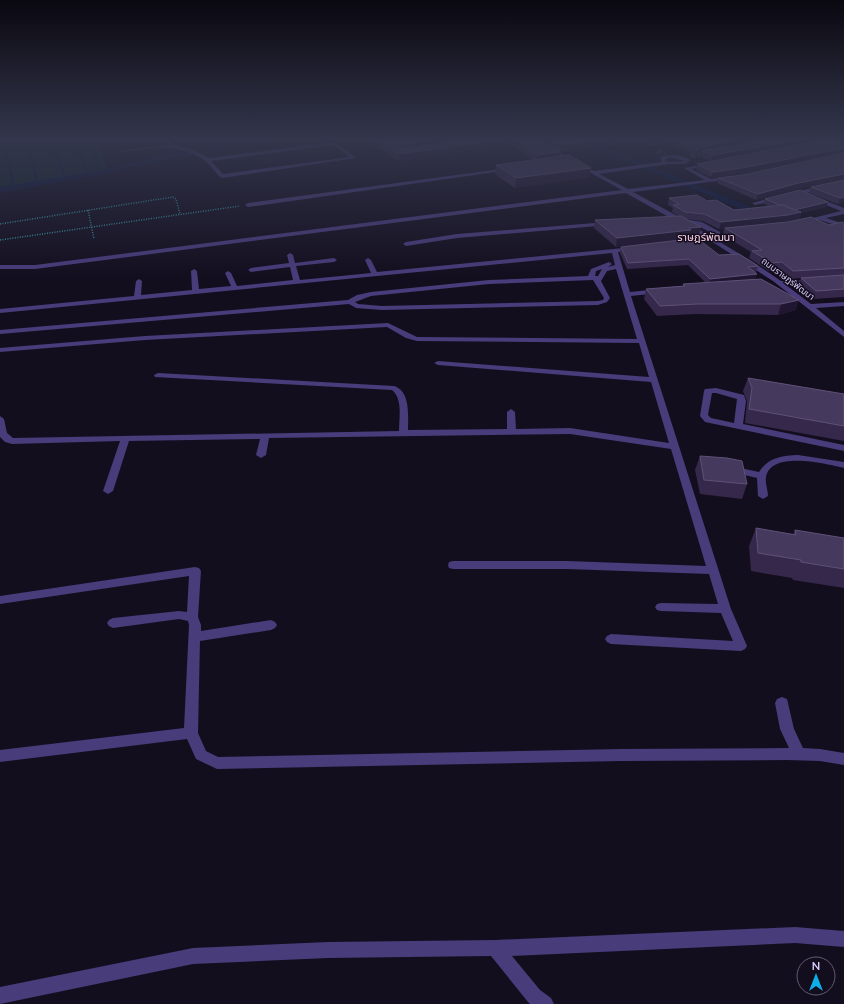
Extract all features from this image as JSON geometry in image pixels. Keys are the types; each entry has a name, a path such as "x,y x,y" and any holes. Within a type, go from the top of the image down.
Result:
{"street":[{"path":"248,205 393,185"},
{"name":"ถนนราษฏร์พัฒนา","path":"615,185 751,263 780,283 844,335"},
{"path":"0,267 35,267 682,185"},
{"path":"755,203 831,185"},
{"path":"797,192 844,211"},
{"path":"799,223 844,211"},
{"path":"821,218 844,226"},
{"path":"672,221 700,223 718,233"},
{"path":"406,244 457,236 617,224"},
{"path":"704,235 726,232"},
{"path":"681,243 727,239"},
{"path":"0,311 644,247"},
{"path":"610,639 741,646 726,609 713,570 614,251"},
{"path":"290,255 297,282"},
{"path":"251,270 334,260"},
{"path":"368,260 375,274"},
{"path":"350,302 354,298 363,295 392,291 489,282 597,279 605,269 618,265"},
{"path":"0,332 350,302 356,306 382,308 598,303 607,298 593,270 598,267 618,265"},
{"path":"194,271 196,292"},
{"path":"228,272 235,288"},
{"path":"137,298 139,281"},
{"path":"771,284 818,281"},
{"path":"627,294 663,291"},
{"path":"809,306 844,304"},
{"path":"0,350 145,338 388,325 394,327 407,337 417,339 642,342"},
{"path":"438,363 654,380"},
{"path":"158,374 394,388 397,389 402,398 404,433"},
{"path":"738,426 742,401 741,397 716,390 708,391 704,416 708,420 844,448"},
{"path":"510,412 512,431"},
{"path":"0,419 4,437 7,440 12,441 570,431 675,447"},
{"path":"261,455 265,436"},
{"path":"108,492 125,439"},
{"path":"763,496 761,476 769,463 778,459 802,459 844,465"},
{"path":"720,467 761,476"},
{"path":"453,565 568,565 713,570"},
{"path":"0,600 195,571 192,617 195,625 195,637 191,733 201,755 217,763 613,755 799,754 844,760"},
{"path":"661,607 726,609"},
{"path":"113,624 179,615 192,617"},
{"path":"195,637 271,625"},
{"path":"782,703 787,729 799,754"},
{"path":"0,756 191,733"},
{"path":"0,996 193,956 328,950 495,948 795,935 844,939"},
{"path":"495,948 534,996 545,1004"}],"path":[{"path":"0,224 173,197 176,199 180,214"},
{"path":"0,240 248,205"},
{"path":"88,210 94,238"}],"green space":[{"path":"0,185 19,185 0,188"}],"building":[{"path":"735,185 792,185 758,194"},
{"path":"821,185 844,185 844,197 840,198 811,187"},
{"path":"800,190 828,202 794,210 765,199"},
{"path":"697,195 707,201 716,200 734,210 783,205 801,212 788,215 721,222 704,214 685,212 673,205 679,204 669,198"},
{"path":"681,216 701,227 689,228 691,230 617,238 595,220"},
{"path":"811,217 829,225 842,222 844,223 844,268 793,271 782,262 772,263 752,251 762,250 725,228 788,222"},
{"path":"697,238 719,255 739,254 758,266 748,267 757,274 710,279 689,259 628,263 621,247"},
{"path":"844,275 844,289 816,291 801,278"},
{"path":"761,279 799,300 781,304 697,304 660,306 646,289 685,286 683,284"},
{"path":"748,378 844,394 844,426 749,409 752,388"},
{"path":"700,456 727,458 742,461 747,484 704,480"},
{"path":"756,528 796,535 795,530 844,538 844,569 758,553"}],"waterway":[{"path":"0,190 29,185"},
{"path":"689,185 767,217"}],"district":[{"name":"ราษฎร์พัฒนา","path":"706,237"}]}
